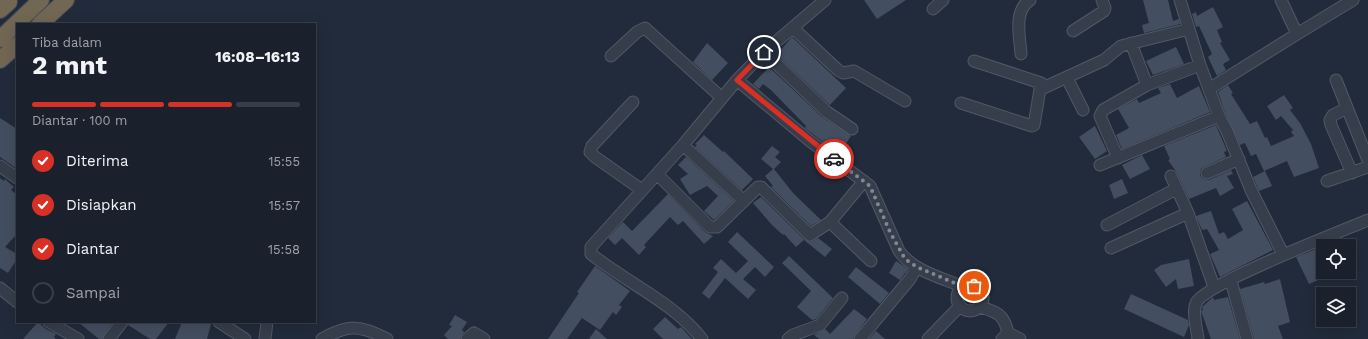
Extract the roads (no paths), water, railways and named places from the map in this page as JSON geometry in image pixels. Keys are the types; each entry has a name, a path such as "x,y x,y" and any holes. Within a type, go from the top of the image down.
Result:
{"highway":[{"path":"17,23 41,0"},
{"path":"41,23 66,0"},
{"path":"0,39 16,24"},
{"path":"0,60 16,46"}],"street":[{"path":"933,9 943,0"},
{"path":"1021,54 1019,17 1021,9 1028,0"},
{"path":"1073,31 1104,11 1102,0"},
{"path":"1180,0 1200,65 1219,116 1239,159 1251,190 1283,254"},
{"path":"1281,0 1297,34"},
{"path":"1209,88 1353,0"},
{"path":"702,339 692,326 663,303 591,254 591,247 683,145 737,80 764,52 793,28 818,2"},
{"path":"611,56 637,32 646,28 722,98"},
{"path":"793,28 838,70 843,73 854,71 905,101"},
{"path":"1041,89 1104,60 1118,48 1131,43 1189,29"},
{"path":"1131,43 1147,85"},
{"path":"764,52 827,112 852,128"},
{"path":"961,103 1033,126 1041,83 1036,80 974,61"},
{"path":"1118,158 1100,113 1147,85 1200,65"},
{"path":"1067,78 1084,110"},
{"path":"737,80 810,141 870,186 899,251 905,259 917,267 964,287 974,286 982,292 983,297 980,307"},
{"path":"1336,80 1368,160"},
{"path":"633,102 592,146 590,152 642,190"},
{"path":"1347,108 1333,115 1330,120 1352,173"},
{"path":"1100,165 1219,116"},
{"path":"683,145 744,201"},
{"path":"1207,173 1239,159"},
{"path":"0,166 16,177"},
{"path":"1327,181 1368,168"},
{"path":"657,174 710,227 717,227 758,187 761,187 810,234 830,222 864,181"},
{"path":"1171,176 1188,213 1214,287"},
{"path":"1107,225 1176,189"},
{"path":"1111,248 1188,213"},
{"path":"1198,339 1195,309 1196,302 1214,287 1231,281 1283,254 1368,220"},
{"path":"830,222 871,261"},
{"path":"860,339 910,279 917,267"},
{"path":"1231,281 1247,339"},
{"path":"964,287 959,292 958,299 960,306 966,310 974,310 980,307 996,312 1006,322 1005,336 1020,339"},
{"path":"0,288 16,301"},
{"path":"788,339 793,335 820,325 842,298"},
{"path":"928,339 960,306"},
{"path":"50,323 62,335 78,339"},
{"path":"109,339 121,323"},
{"path":"220,323 232,335 245,339"},
{"path":"265,339 267,323"},
{"path":"322,339 334,332 350,327 375,333 387,339"},
{"path":"468,339 474,333 484,339"}]}
